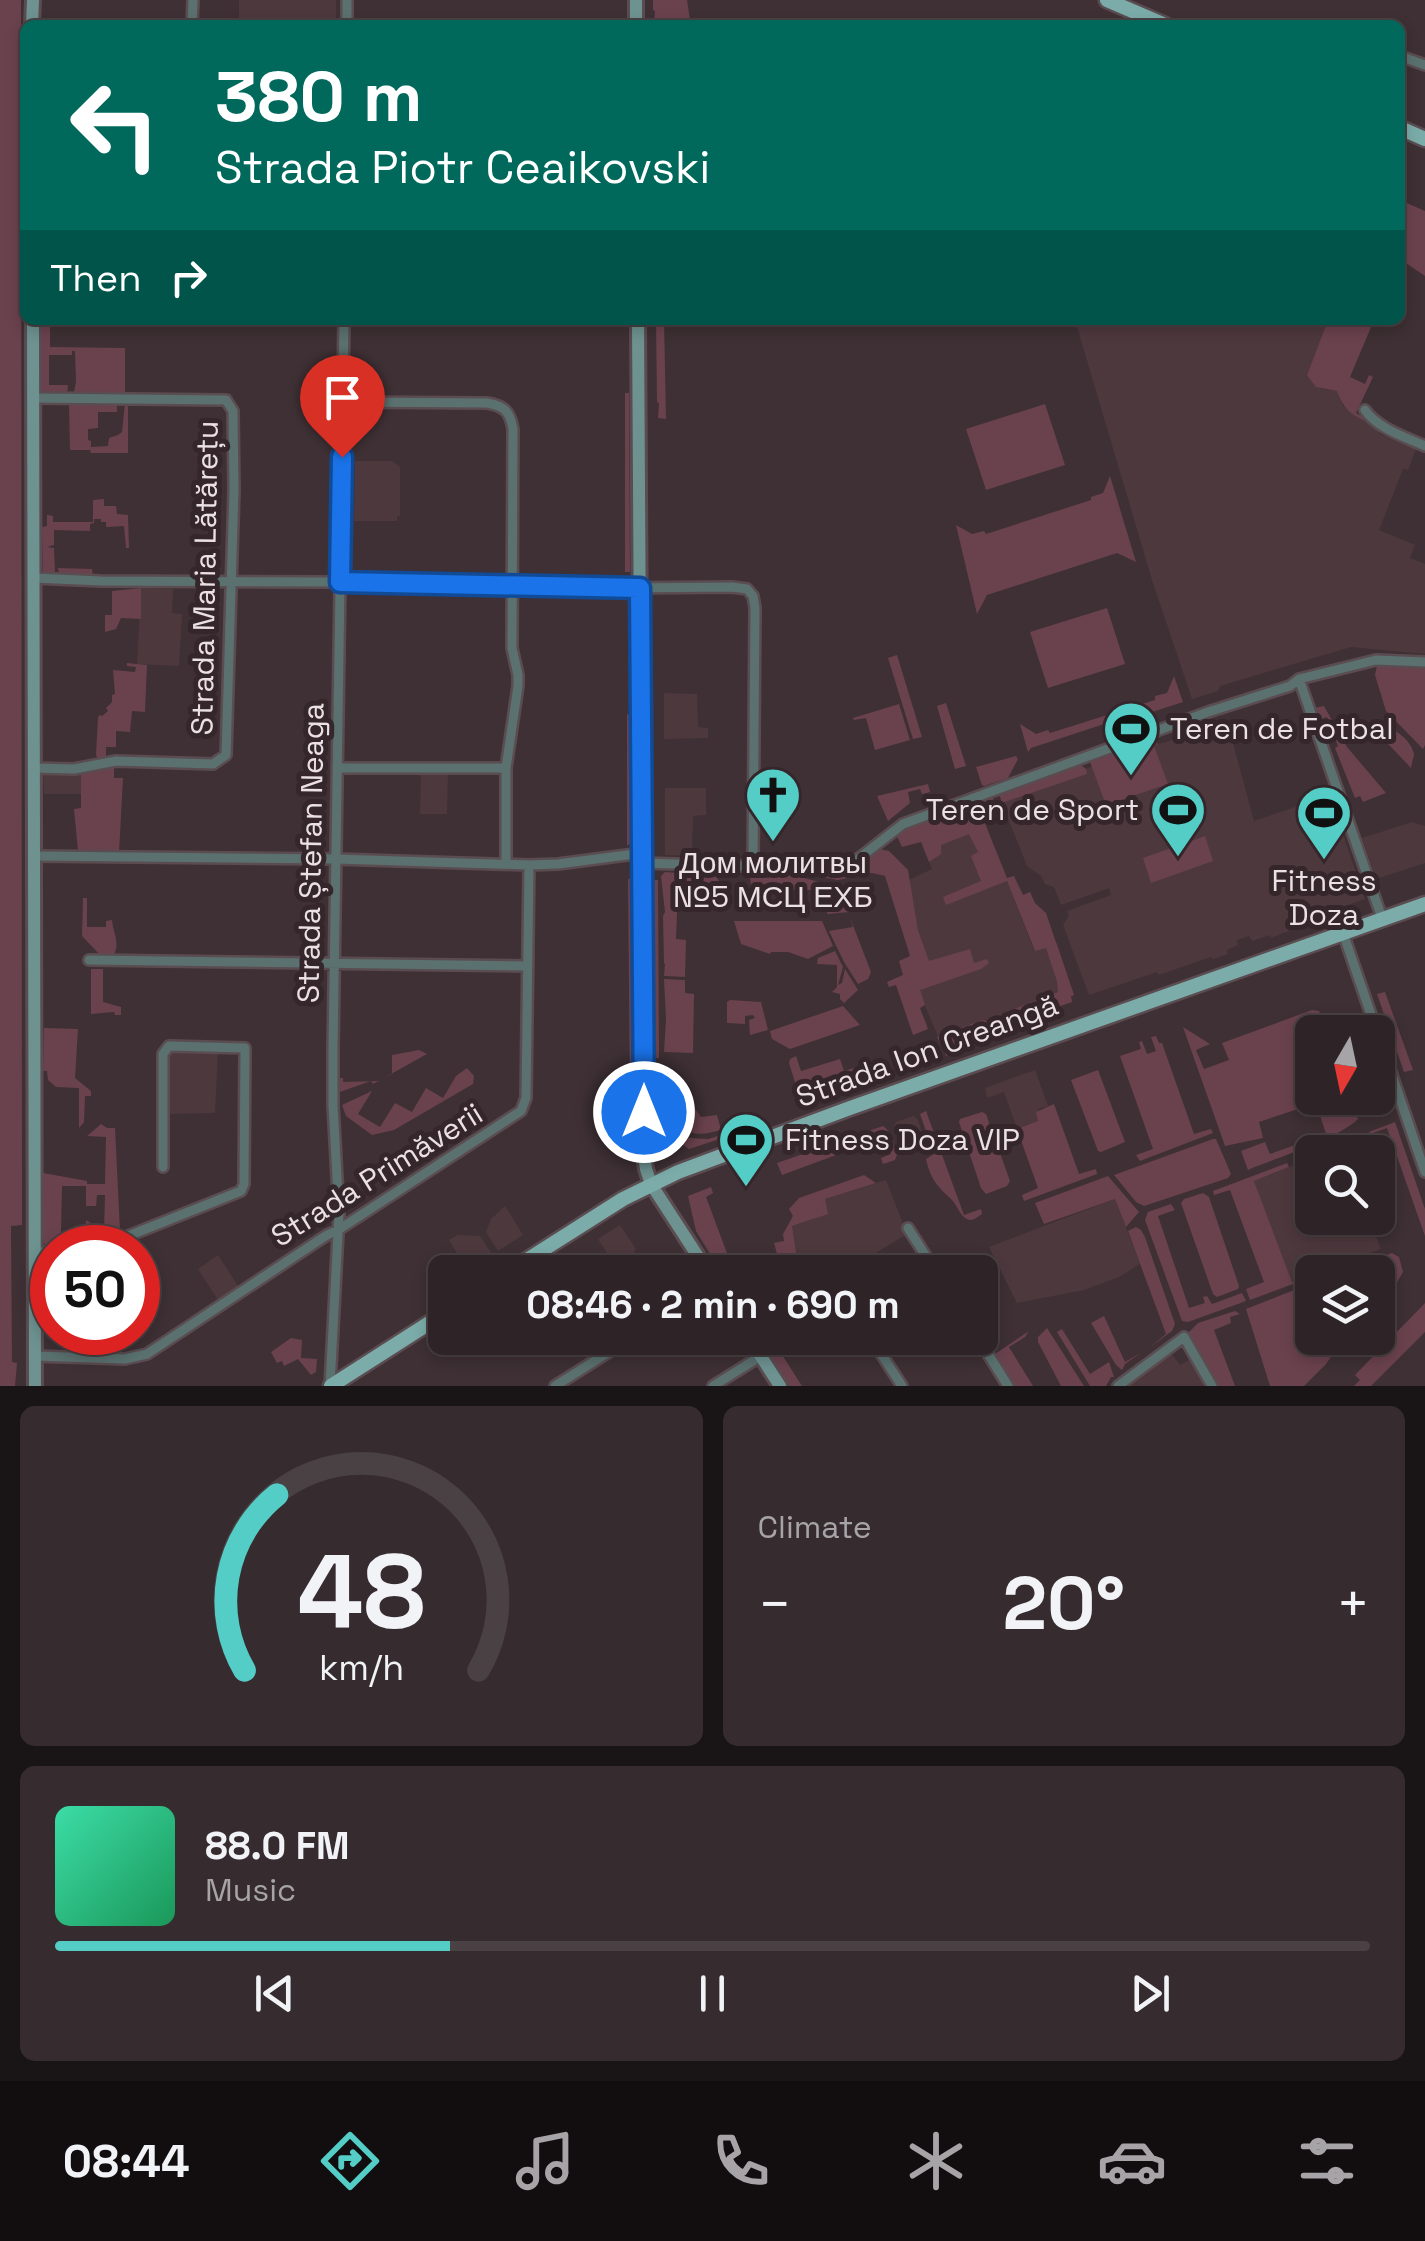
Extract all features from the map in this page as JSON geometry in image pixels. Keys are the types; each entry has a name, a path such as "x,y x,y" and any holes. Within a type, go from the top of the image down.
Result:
{"main road":[{"path":"1107,0 1153,20"},
{"name":"Strada Ion Creangă","path":"535,1255 623,1199 678,1172 1425,904"},
{"path":"330,1386 428,1324"}],"street":[{"path":"33,325 35,1225"},
{"name":"Strada Ștefan Neaga","path":"330,1386 338,1230 333,1105 344,325"},
{"path":"638,325 643,1149 651,1184 697,1255"},
{"name":"Strada Maria Lătărețu","path":"33,398 214,399 230,403 234,416 228,750 214,764 116,761 74,769 34,768"},
{"path":"343,402 475,402 498,405 510,415 512,648 518,686 506,768 506,864"},
{"path":"1365,410 1366,415 1388,429 1425,446"},
{"path":"34,578 740,587 753,596 754,866"},
{"path":"34,856 529,865 642,858 831,868 850,864 903,824 1290,686 1298,679 1376,660 1425,662"},
{"path":"1298,679 1382,918"},
{"path":"337,768 506,768"},
{"name":"Strada Primăverii","path":"35,1356 125,1358 159,1347 521,1111 526,1098 529,865"},
{"path":"1343,933 1371,1015"},
{"path":"89,960 528,966"},
{"path":"157,1225 236,1194 244,1184 245,1048 166,1049 164,1167"},
{"path":"1395,1086 1425,1172"},
{"path":"908,1228 925,1255"},
{"path":"1118,1386 1184,1337 1212,1386"},
{"path":"555,1386 604,1355"},
{"path":"882,1355 902,1386"},
{"path":"989,1355 1008,1386"},
{"path":"35,1356 35,1386"},
{"path":"713,1386 761,1356 780,1386"}],"shaded area":[{"path":"0,0 21,0 22,1225 11,1226 15,1386 0,1386"},
{"path":"239,0 336,0 336,20 239,20"},
{"path":"653,0 687,0 690,20 654,20"},
{"path":"1405,202 1425,211 1425,276 1405,262"},
{"path":"42,325 50,325 50,347 125,348 125,393 74,392 72,351 72,355 49,355 49,385 68,385 67,395 42,394"},
{"path":"656,325 664,325 666,419 658,418"},
{"path":"1076,325 1326,325 1307,375 1322,389 1338,391 1343,406 1377,426 1380,434 1416,449 1408,470 1403,469 1379,530 1415,545 1410,558 1425,564 1425,654 1351,647 1220,686 1218,691 1192,699 1152,580"},
{"path":"1326,325 1372,325 1350,377 1365,384 1369,375 1373,377 1356,413 1377,426 1352,414 1337,391 1316,387 1307,375"},
{"path":"625,393 629,393 630,572 625,572"},
{"path":"125,403 128,453 70,450 69,404 117,404 117,412 98,412 98,428 88,429 91,447 108,446 109,438 122,432"},
{"path":"1045,404 1065,465 986,490 966,429"},
{"path":"355,461 392,461 400,467 397,521 354,521"},
{"path":"1110,476 1136,562 1117,553 987,595 977,614 956,525 972,534 986,534 1091,500 1103,493"},
{"path":"104,499 104,506 116,506 117,514 128,515 129,548 124,526 106,527 101,519 94,519 94,523 90,524 90,531 54,530 54,545 47,547 54,548 55,573 59,573 58,568 92,569 93,576 43,573 42,527 47,526 47,515 53,516 53,522 93,522 93,500"},
{"path":"141,588 173,589 172,613 182,614 179,666 137,664"},
{"path":"141,588 141,619 121,618 116,629 105,632 105,615 112,615 112,591"},
{"path":"1107,608 1125,664 1048,688 1030,632"},
{"path":"897,655 922,737 913,739 888,658"},
{"path":"127,663 147,665 145,712 132,711 130,732 116,731 116,747 106,747 106,761 99,761 98,717 108,711 115,694 113,670 135,672 136,667"},
{"path":"1380,664 1425,665 1423,749 1386,711 1375,675"},
{"path":"1174,676 1183,702 1149,713 1147,710 1028,752 1020,724 1036,734 1048,730 1050,733 1155,700 1155,696 1167,693"},
{"path":"664,693 697,694 698,727 708,728 708,738 664,739"},
{"path":"946,703 966,766 955,769 937,706"},
{"path":"899,704 910,740 875,750 866,718 853,718"},
{"path":"1324,706 1347,747 1386,793 1363,802 1360,796 1355,798 1327,717 1318,720 1314,708"},
{"path":"627,714 632,716 633,841 627,846"},
{"path":"1227,721 1254,821 1331,799 1365,899 1287,924 1289,931 1271,938 1270,935 1252,941 1249,936 1237,940 1238,945 1227,950 1228,954 1089,995 1063,925 1069,915 1067,911 1111,895 1109,888 1061,905 1054,887 1045,884 1027,866 1002,803 1086,774 1085,769"},
{"path":"1389,728 1411,746 1411,768 1375,730"},
{"name":"Teren de Fotbal","path":"1153,740 1158,744 1154,746 1168,784 1106,805 1090,762"},
{"path":"1016,756 1008,778 982,785 976,767"},
{"path":"1081,765 1087,774 1002,803 1002,792"},
{"path":"101,766 114,766 114,778 123,778 119,853 78,851 74,809 81,808 81,775"},
{"path":"421,773 448,773 447,814 420,814"},
{"path":"43,774 81,775 81,794 44,794"},
{"path":"928,784 930,792 908,792 910,803 888,821 877,796"},
{"path":"665,788 706,788 706,815 693,816 692,856 665,855"},
{"path":"993,797 994,806 980,811 1007,878 1014,876 1023,895 1030,892 1046,913 1074,995 1072,1002 1025,1018 1009,1033 1005,1021 1009,1011 1058,992 1046,948 1035,951 1007,881 946,905 943,897 981,881 971,856 978,852 969,834 941,845 941,854 929,862 921,842 902,847 897,836 912,825"},
{"path":"983,820 1034,950 1057,943 1074,995 1072,1002 1025,1018 1016,1030 946,1056 919,991 929,962 918,930 909,880 932,869 921,841"},
{"path":"1412,822 1425,826 1425,863 1376,879 1362,838"},
{"name":"Teren de Sport","path":"1205,836 1213,861 1151,883 1143,858"},
{"path":"879,849 889,851 908,870 918,930 929,961 970,949 974,963 987,959 989,963 920,990 925,1005 920,1008 928,1029 913,1035 896,985 889,987 887,982 903,975 899,961 910,956 885,876 872,873 838,880 806,874 852,868"},
{"path":"665,872 716,876 721,885 719,897 696,896 695,888 678,888 676,939 686,940 685,977 664,976 661,876"},
{"path":"769,872 841,888 850,912 827,914 827,906 835,905 834,890 752,890 750,878 769,878"},
{"path":"631,879 633,1100 630,1100"},
{"path":"653,880 658,880 659,1058 654,1058"},
{"path":"83,898 87,898 87,927 106,927 106,921 112,920 116,943 113,956 101,956 82,936"},
{"path":"849,915 871,972 868,979 858,984 829,931 853,927"},
{"path":"734,921 822,921 833,946 808,959 788,952 770,954 741,944"},
{"path":"835,951 843,967 838,985 845,969 858,990 844,1003 840,994 832,992 837,987 837,965 817,964 818,958"},
{"path":"91,969 103,969 103,1002 121,1007 121,1015 91,1014"},
{"path":"664,979 685,980 685,993 694,994 693,1053 664,1052"},
{"path":"1385,992 1393,1015 1384,1015 1377,994"},
{"path":"730,1000 761,1002 768,1030 750,1035 749,1020 755,1018 753,1015 745,1016 745,1024 727,1023"},
{"path":"843,1006 860,1025 790,1049 772,1039 770,1031"},
{"path":"1312,1010 1320,1014 1319,1015 1298,1015"},
{"path":"1295,1016 1295,1110 1259,1122 1263,1138 1225,1146 1183,1027 1210,1044 1196,1050 1204,1069 1229,1060 1222,1043"},
{"path":"982,1020 990,1022 1000,1036 946,1056 937,1037"},
{"path":"1395,1020 1413,1070 1404,1072 1395,1046"},
{"path":"44,1028 78,1029 75,1078 91,1091 91,1096 85,1096 84,1122 79,1128 79,1088 56,1087 48,1080 47,1071 43,1071"},
{"path":"1156,1036 1162,1043 1194,1134 1211,1129 1213,1133 1140,1161 1136,1155 1153,1149 1120,1056 1141,1049 1142,1041 1147,1054 1156,1051 1151,1037"},
{"path":"419,1050 427,1054 392,1073 392,1055"},
{"path":"172,1052 218,1052 215,1113 168,1114"},
{"path":"796,1056 801,1071 840,1059 844,1071 857,1067 863,1086 803,1108 789,1063"},
{"path":"467,1068 474,1076 473,1084 394,1130 372,1135 346,1116 342,1105 372,1091 358,1114 380,1127 395,1103 412,1112 426,1088 443,1098 456,1076"},
{"path":"1035,1070 1048,1106 1038,1109 1039,1121 1017,1129 1004,1092 987,1098 985,1088"},
{"path":"1098,1070 1125,1142 1101,1152 1071,1080"},
{"path":"340,1078 343,1082 370,1081 337,1093"},
{"path":"665,1095 672,1095 676,1124 689,1138 708,1139 728,1133 729,1136 689,1149 665,1132"},
{"path":"691,1103 701,1117 717,1115 721,1130 703,1134 686,1128 679,1104"},
{"path":"1054,1104 1079,1174 1096,1169 1097,1174 1024,1201 1022,1195 1038,1188 1017,1129 1038,1121 1036,1112"},
{"path":"926,1111 964,1215 981,1209 982,1214 975,1219 963,1216 930,1172 926,1159 934,1154 920,1114"},
{"path":"982,1112 1010,1181 986,1194 959,1122"},
{"path":"1320,1115 1356,1115 1358,1119 1349,1126 1332,1135 1326,1134"},
{"path":"914,1116 926,1145 907,1152 902,1149 894,1126"},
{"path":"1395,1122 1425,1209 1425,1236 1395,1151 1395,1135 1389,1135 1387,1128 1369,1132"},
{"path":"101,1124 115,1128 120,1225 104,1225 105,1195 97,1195 96,1206 86,1206 86,1186 62,1186 61,1225 43,1225 43,1173 87,1184 105,1184 106,1137 87,1136"},
{"path":"883,1126 892,1139 895,1160 883,1164 881,1158 891,1154 885,1137 782,1175 777,1163"},
{"path":"1213,1139 1231,1174 1228,1178 1144,1206 1114,1175"},
{"path":"1265,1142 1270,1154 1295,1145 1295,1151 1248,1170 1241,1151"},
{"path":"1287,1163 1289,1167 1254,1181 1295,1283 1250,1300 1246,1289 1264,1282 1230,1190 1214,1195 1213,1191"},
{"path":"1295,1165 1295,1235 1376,1235 1381,1249 1365,1255 1295,1255 1292,1282 1254,1181"},
{"path":"864,1175 876,1183 825,1199 828,1214 792,1226 796,1255 777,1255 774,1243 784,1241 783,1234 793,1216 789,1209 799,1198"},
{"path":"1108,1176 1139,1212 1126,1227 1115,1199 1044,1224 1035,1203"},
{"path":"886,1180 907,1234 872,1255 796,1255 792,1226 814,1219 825,1199"},
{"path":"711,1187 713,1193 706,1197 728,1255 711,1255 696,1231 688,1196"},
{"path":"1203,1193 1209,1197 1239,1286 1217,1297 1181,1203"},
{"path":"1115,1199 1140,1264 1084,1290 1017,1303 998,1265 998,1255 993,1255 989,1247"},
{"path":"1171,1204 1175,1210 1158,1216 1189,1308 1205,1303 1203,1297 1207,1296 1212,1304 1242,1293 1246,1301 1182,1321 1145,1220 1148,1212"},
{"path":"505,1206 523,1235 498,1251 486,1232 491,1219"},
{"path":"620,1225 636,1255 608,1255 598,1239"},
{"path":"1136,1227 1145,1237 1175,1324 1172,1331 1149,1348 1166,1334 1128,1231"},
{"path":"458,1235 480,1236 492,1254 458,1255 449,1240"},
{"path":"1392,1253 1399,1257 1403,1272 1395,1285 1395,1255 1387,1255"},
{"path":"218,1255 238,1286 218,1300 198,1269"},
{"path":"1295,1290 1295,1355 1332,1355 1304,1386 1270,1386 1246,1309"},
{"path":"1425,1303 1425,1332 1371,1386 1354,1386 1360,1380 1355,1375 1374,1355 1395,1355 1395,1334"},
{"path":"1235,1311 1240,1314 1230,1317 1231,1323 1214,1330 1235,1386 1216,1386 1188,1333 1198,1323"},
{"path":"1104,1316 1125,1362 1142,1352 1122,1370 1091,1323"},
{"path":"1047,1328 1084,1386 1061,1386 1038,1342"},
{"path":"1062,1329 1090,1374 1109,1362 1114,1377 1106,1386 1090,1386 1057,1332"},
{"path":"1029,1331 1009,1347 1033,1386 1014,1386 996,1355"},
{"path":"291,1338 302,1340 301,1358 317,1359 316,1372 311,1375 298,1359 284,1366 282,1361 277,1363 271,1352"},
{"path":"1172,1354 1180,1365 1191,1359 1208,1386 1129,1386 1133,1381"},
{"path":"768,1355 782,1355 802,1386 788,1386"}],"place":[{"name":"Teren de Fotbal","path":"1131,778"},
{"name":"Дом молитвы №5 МСЦ ЕХБ","path":"773,844"},
{"name":"Teren de Sport","path":"1178,859"},
{"name":"Fitness Doza","path":"1324,862"},
{"name":"Fitness Doza VIP","path":"746,1189"}],"route":[{"path":"342,457 340,582 640,588 644,1112"}]}
